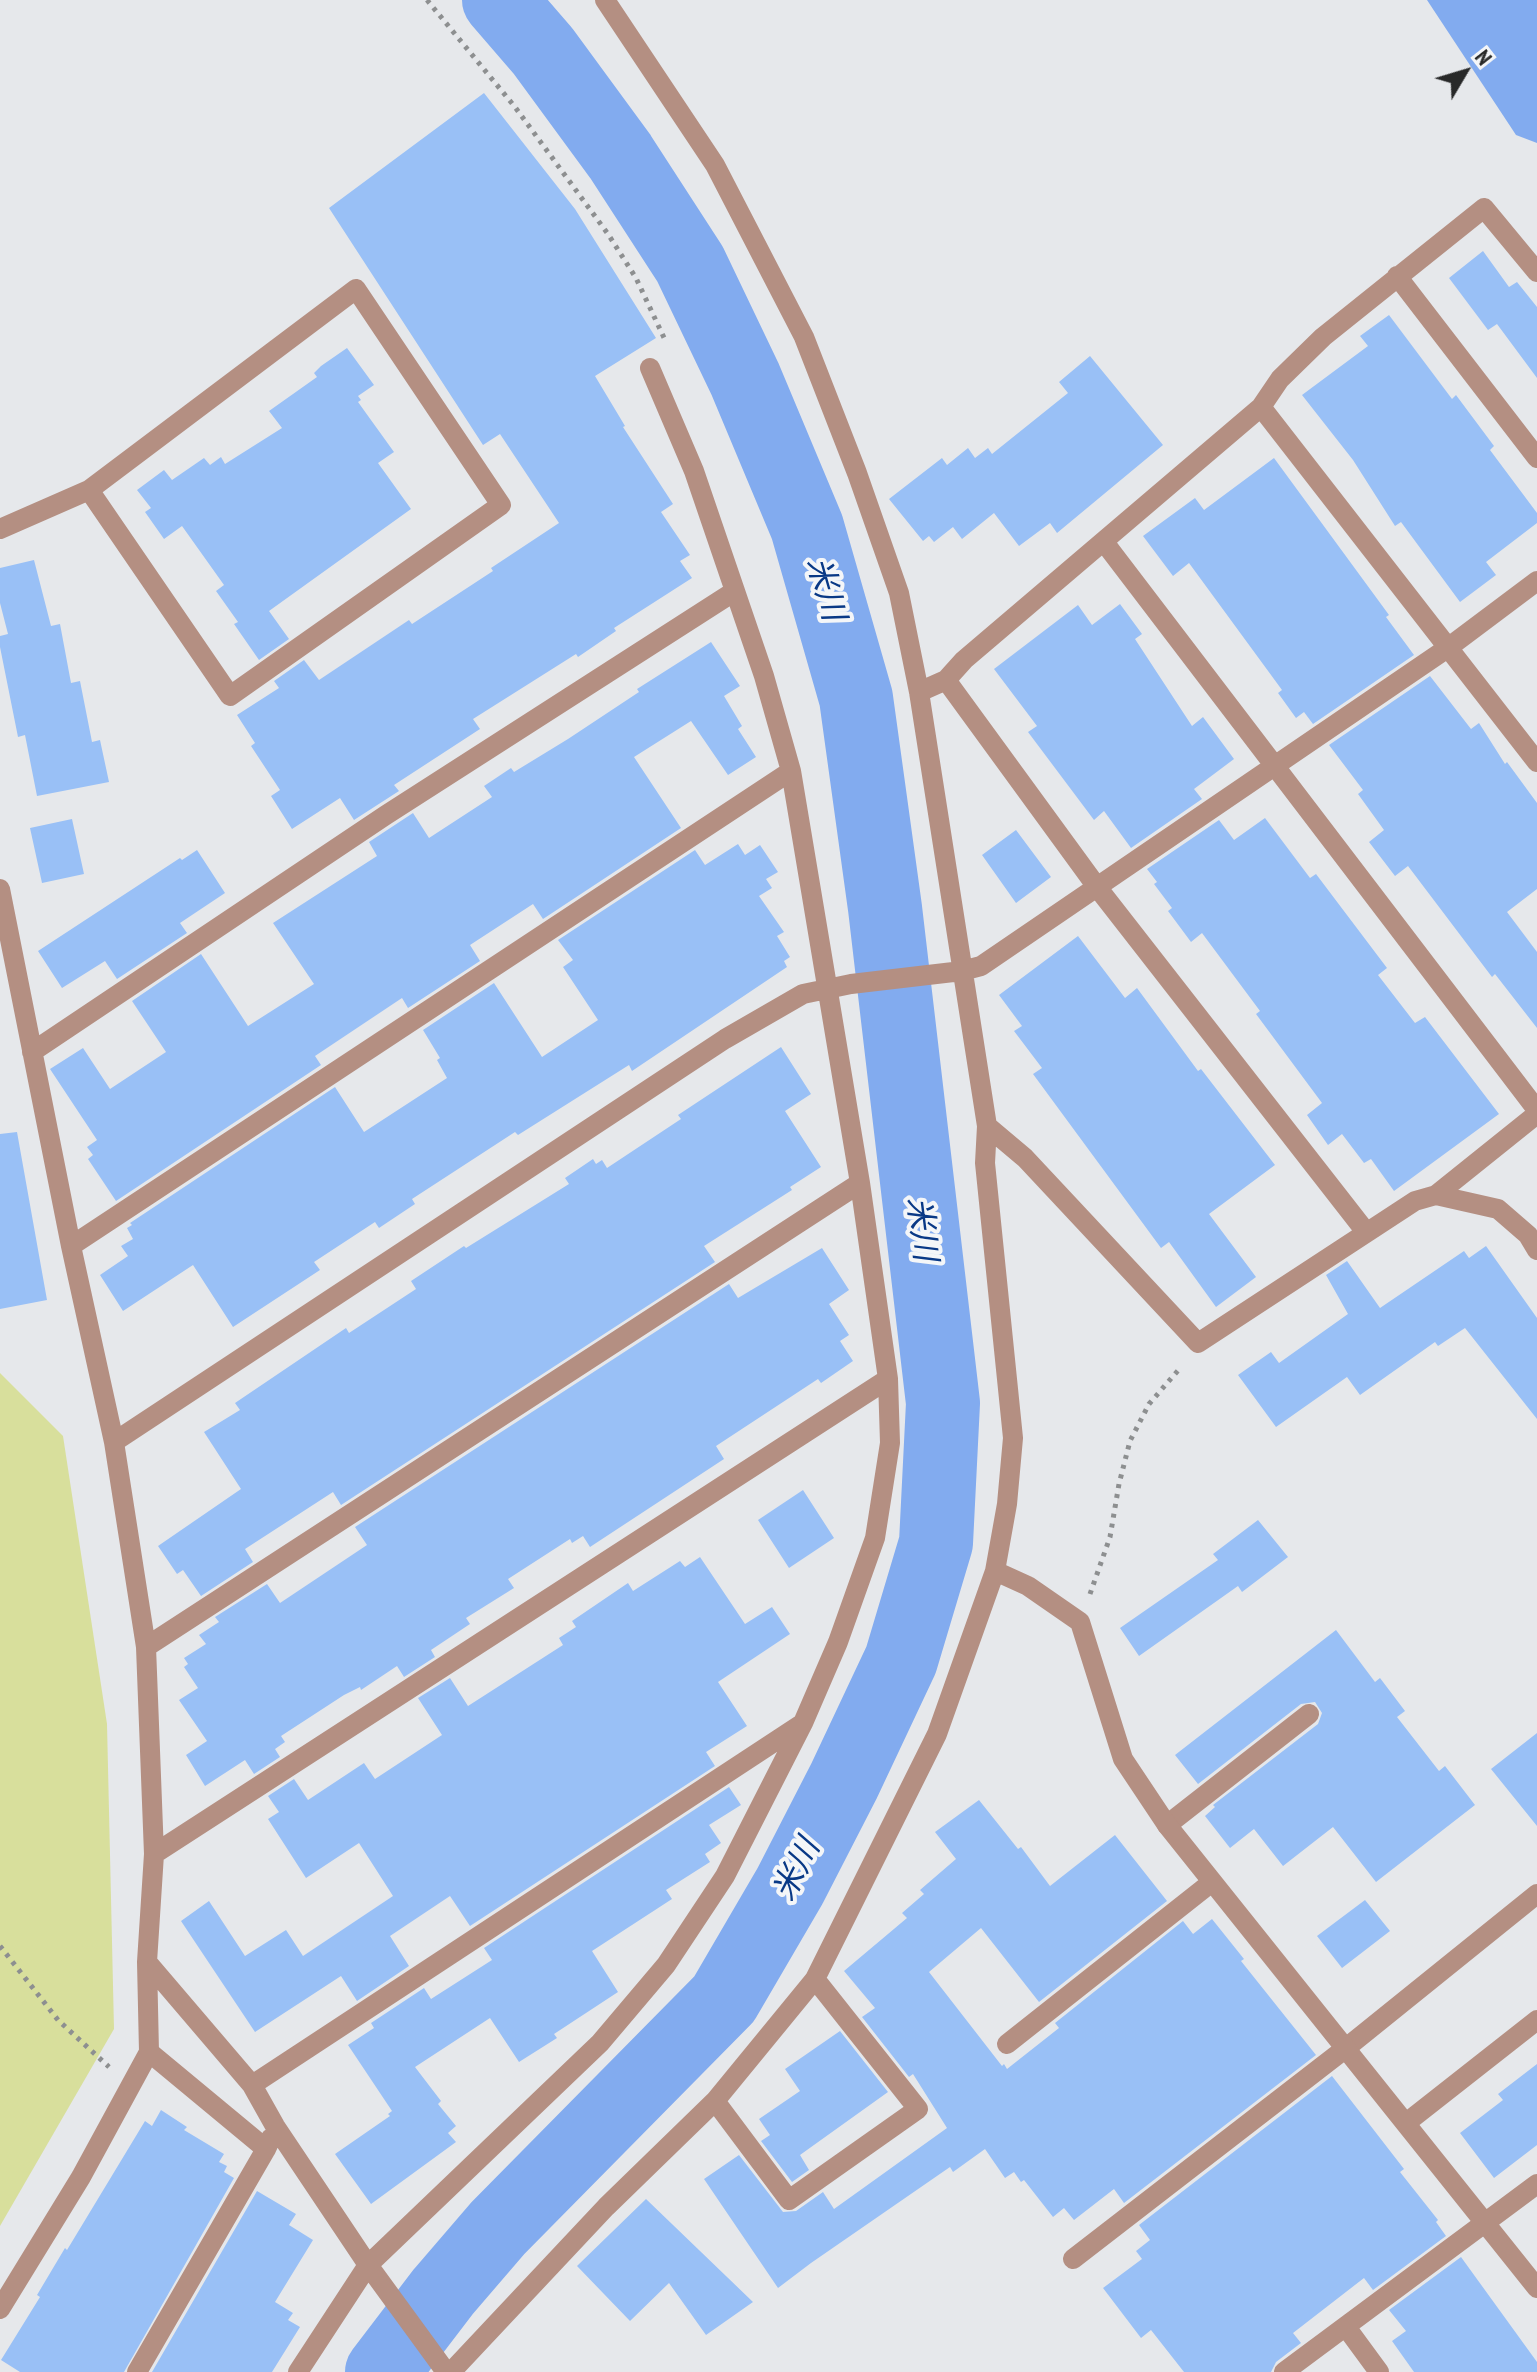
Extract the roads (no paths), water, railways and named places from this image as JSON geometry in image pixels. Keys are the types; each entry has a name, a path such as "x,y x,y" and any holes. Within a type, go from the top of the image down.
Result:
{"street":[{"path":"147,1962 252,2085 275,2126 368,2265 446,2368 715,2101 815,1979 937,1734 995,1571 1007,1504 1013,1438 985,1163 987,1126 954,971 919,692 899,593 804,337 715,165 605,0"},
{"path":"919,692 946,680 964,660 1261,407 1280,379 1323,337 1484,208 1537,272"},
{"path":"1397,276 1537,458"},
{"path":"0,529 89,490 356,289 501,505 230,696 89,490"},
{"path":"298,2372 368,2265 600,2043 666,1965 725,1876 803,1723 838,1642 875,1538 890,1443 888,1379 860,1183 791,771 764,676 694,471 650,368"},
{"path":"1261,407 1537,762"},
{"path":"987,1126 1025,1158 1198,1343 1415,1201 1436,1195 1537,1112 1104,542"},
{"path":"114,1442 725,1039 803,994 851,984 981,966 1449,647 1537,581"},
{"path":"32,1052 386,815 735,591"},
{"path":"946,680 1097,887 1366,1232"},
{"path":"71,1246 791,771"},
{"path":"0,889 71,1246 114,1442 146,1647 154,1854 147,1962 149,2052 81,2177 0,2309"},
{"path":"146,1647 860,1183"},
{"path":"1436,1195 1498,1209 1528,1235 1537,1250"},
{"path":"154,1854 888,1379"},
{"path":"995,1571 1028,1586 1080,1622 1123,1759 1167,1825 1537,2288"},
{"path":"1167,1825 1309,1714"},
{"path":"252,2085 803,1723"},
{"path":"1007,2044 1212,1882"},
{"path":"1073,2259 1346,2048 1537,1894"},
{"path":"715,2101 789,2200 918,2109 815,1979"},
{"path":"1406,2123 1537,2020"},
{"path":"149,2052 266,2149"},
{"path":"137,2372 266,2149 275,2126"},
{"path":"1284,2372 1537,2184"},
{"path":"1346,2327 1379,2372"}],"water":[{"path":"1427,0 1537,0 1537,143 1516,135"}],"waterway":[{"name":"米川","path":"382,2372 443,2292 498,2228 724,1999 790,1886 901,1660 936,1543 943,1403 885,908 856,698 807,527 745,379 690,264 620,156 543,51 499,0"}]}
